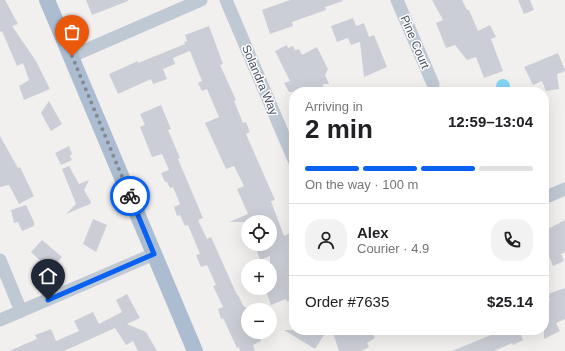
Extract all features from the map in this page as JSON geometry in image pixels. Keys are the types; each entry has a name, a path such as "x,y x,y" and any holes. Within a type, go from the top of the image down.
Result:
{"main road":[{"path":"47,0 72,56 195,351"}],"street":[{"path":"72,56 201,0"},
{"name":"Solandra Way","path":"226,0 289,148"},
{"name":"Pine Court","path":"397,0 433,84"},
{"path":"549,196 565,189"},
{"path":"0,320 154,254"},
{"path":"0,260 21,311"}],"water":[{"path":"500,79 506,79 510,83 510,87 496,87 496,83"}],"building":[{"path":"0,0 5,0 18,24 12,26 36,61 50,89 24,100 19,86 29,80 23,63 17,66 2,31 0,32"},
{"path":"86,0 128,0 128,1 92,15"},
{"path":"290,0 343,1 325,7 326,10 292,22 293,26 270,34 262,10"},
{"path":"432,0 462,0 467,10 469,10 478,31 490,25 496,37 491,39 503,71 484,78 476,57 467,60 455,45 446,48 436,23 443,20"},
{"path":"518,0 530,0 534,10 524,14"},
{"path":"353,18 356,26 364,23 369,37 374,35 387,67 364,77 360,42 351,45 348,38 337,42 331,26"},
{"path":"209,26 223,64 220,65 236,100 234,101 243,123 246,122 250,132 246,134 275,200 271,201 276,215 246,215 248,214 237,189 244,186 234,166 226,169 205,123 219,117 207,89 202,91 198,83 202,81 190,51 173,58 175,64 163,69 167,79 153,84 151,79 118,94 109,74 138,61 138,63 185,44 184,42 187,41 185,35"},
{"path":"287,45 288,48 293,46 295,50 299,49 302,55 317,47 328,69 325,75 329,84 323,84 323,87 289,87 289,92 284,83 290,81 275,51"},
{"path":"558,53 565,70 557,74 559,89 549,91 549,87 544,87 542,81 533,85 524,67"},
{"path":"49,101 62,124 51,131 41,113"},
{"path":"161,105 171,129 168,130 180,158 178,159 203,218 198,220 207,239 211,237 242,303 241,339 260,339 261,341 253,345 255,351 240,351 239,347 237,348 223,318 221,319 218,309 223,307 213,286 216,285 207,265 201,267 196,255 200,254 188,225 185,226 180,215 177,216 174,207 180,204 173,187 170,188 167,182 165,182 161,173 169,170 162,154 152,157 140,127 145,125 140,114"},
{"path":"0,136 18,168 20,167 34,196 19,204 9,185 0,187"},
{"path":"69,146 72,154 70,156 72,160 61,165 55,153"},
{"path":"69,166 79,184 89,180 84,190 91,202 90,204 66,214 76,204 62,169"},
{"path":"26,205 34,222 34,226 22,231 18,222 14,223 11,210"},
{"path":"241,217 241,222 229,222"},
{"path":"277,217 284,236 289,234 289,301 287,302 286,299 276,303 270,303 267,295 277,295 277,259 270,259 270,256 260,259 257,251 277,251"},
{"path":"93,219 107,225 96,252 83,244"},
{"path":"565,220 565,252 561,254 564,261 553,266 549,256 549,228"},
{"path":"42,240 62,257 50,270 31,252"},
{"path":"565,288 565,319 556,323 560,331 544,339 544,335 549,335 549,294"},
{"path":"127,294 140,318 127,324 146,332 157,351 138,351 133,341 126,345 115,328 64,351 9,351 37,339 35,335 51,329 56,341 79,331 74,321 93,312 99,324 122,312 116,300"},
{"path":"292,335 324,335 315,349"},
{"path":"334,335 373,335 375,338 367,343 369,347 361,351 339,351"},
{"path":"491,335 521,335 523,340 494,351 452,351"}],"way so far":[{"path":"72,56 130,196"}],"route":[{"path":"48,300 154,254 130,196"}]}
